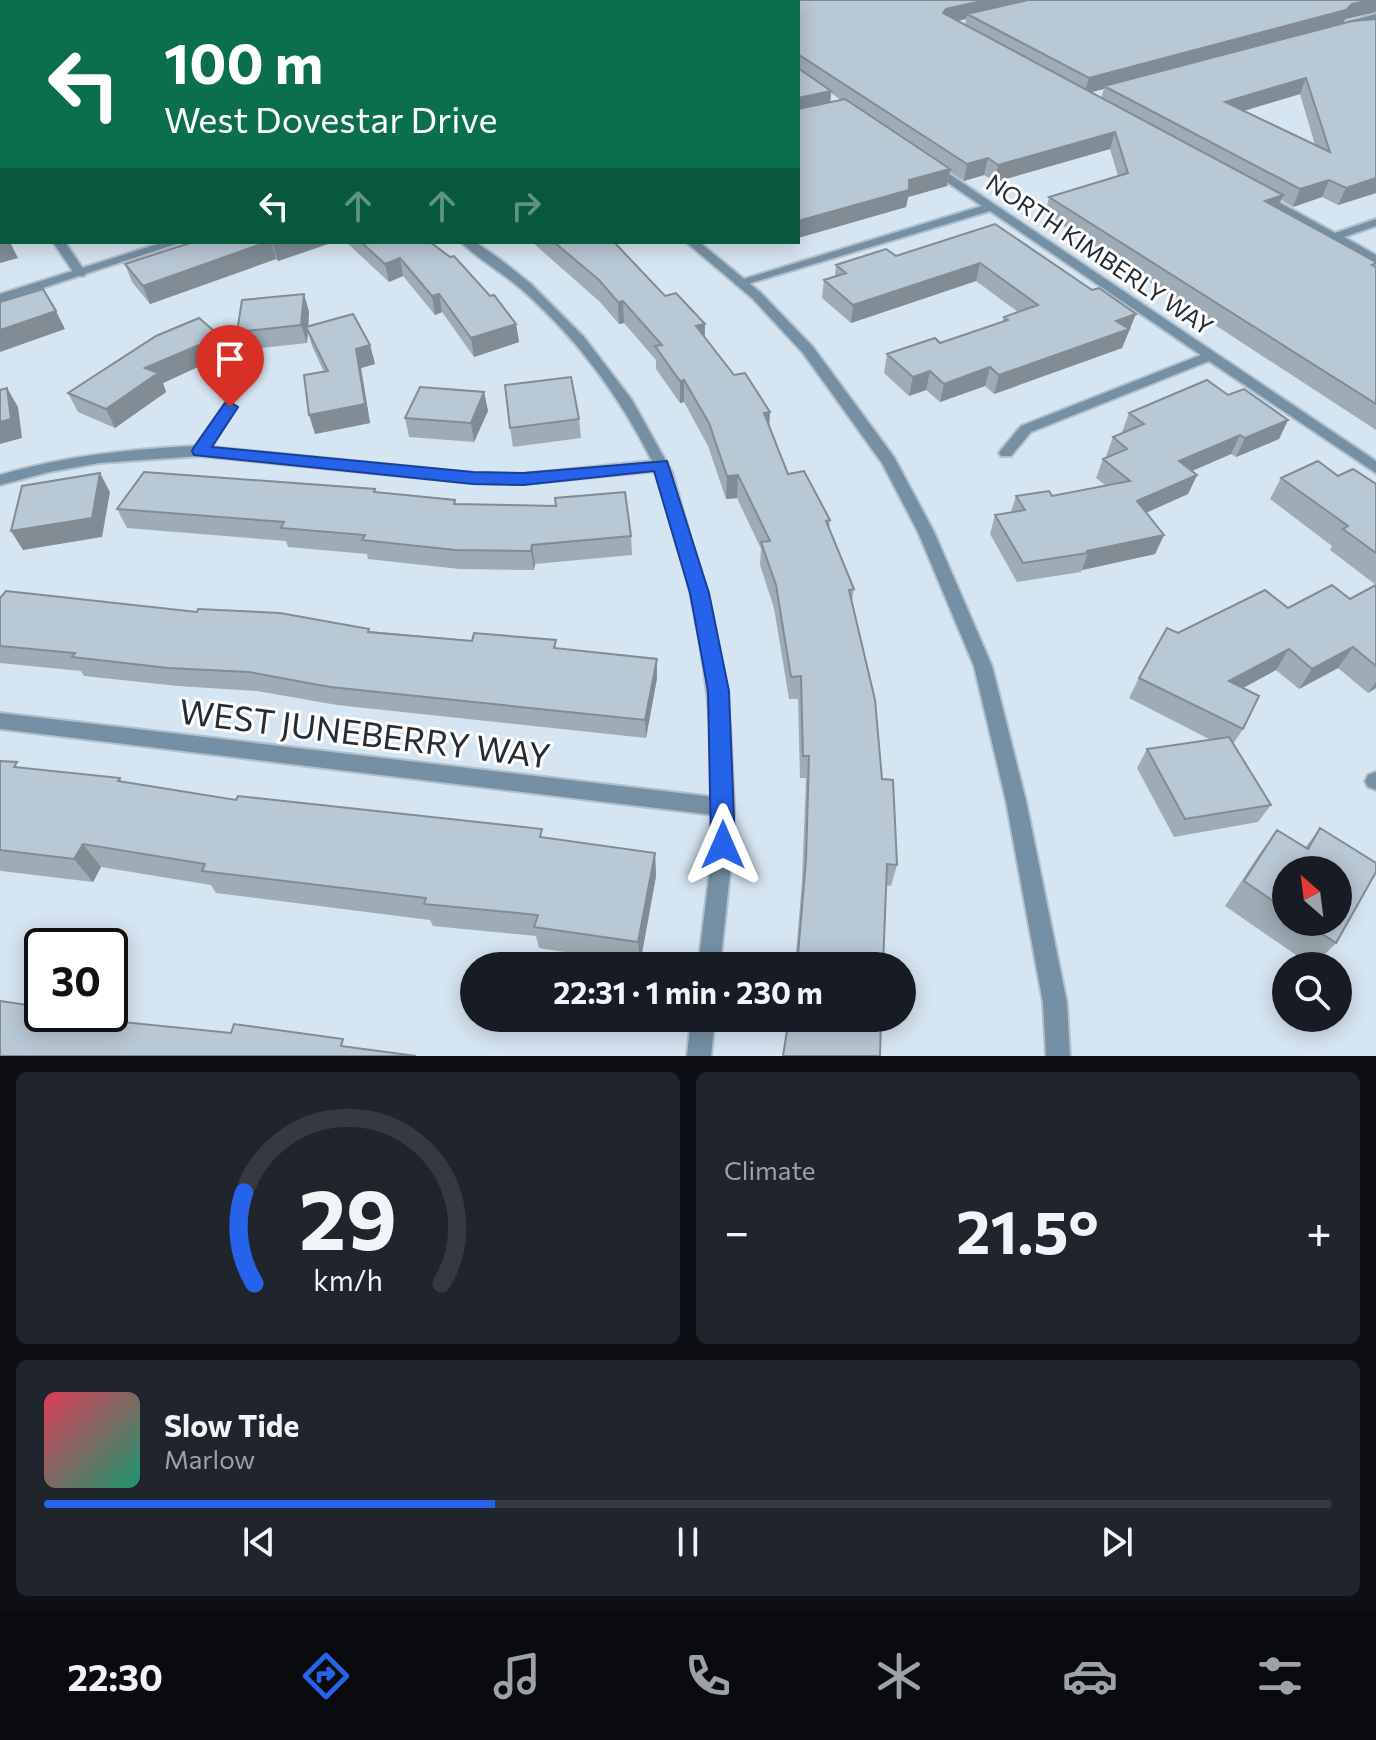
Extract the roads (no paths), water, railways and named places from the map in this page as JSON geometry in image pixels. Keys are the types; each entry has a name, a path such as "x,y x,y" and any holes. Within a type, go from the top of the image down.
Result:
{"street":[{"path":"1345,30 1350,24 1376,17"},
{"path":"1330,35 1345,30 1376,28"},
{"name":"NORTH KIMBERLY WAY","path":"919,158 1376,468"},
{"path":"1251,191 1376,260"},
{"path":"740,282 992,207"},
{"path":"1334,237 1376,222"},
{"path":"60,244 80,273"},
{"path":"0,298 170,244"},
{"path":"470,244 516,276 566,326 632,413 661,465 699,593 719,691 723,845 711,952"},
{"path":"694,244 740,282 808,350 889,461 926,532 983,666 1022,832 1055,1003 1058,1056"},
{"path":"1006,453 1026,429 1211,356"},
{"path":"200,451 230,407"},
{"path":"0,480 90,458 200,451 485,478 523,479 661,465"},
{"name":"WEST JUNEBERRY WAY","path":"0,721 723,807"},
{"path":"699,1056 702,1032"}]}
